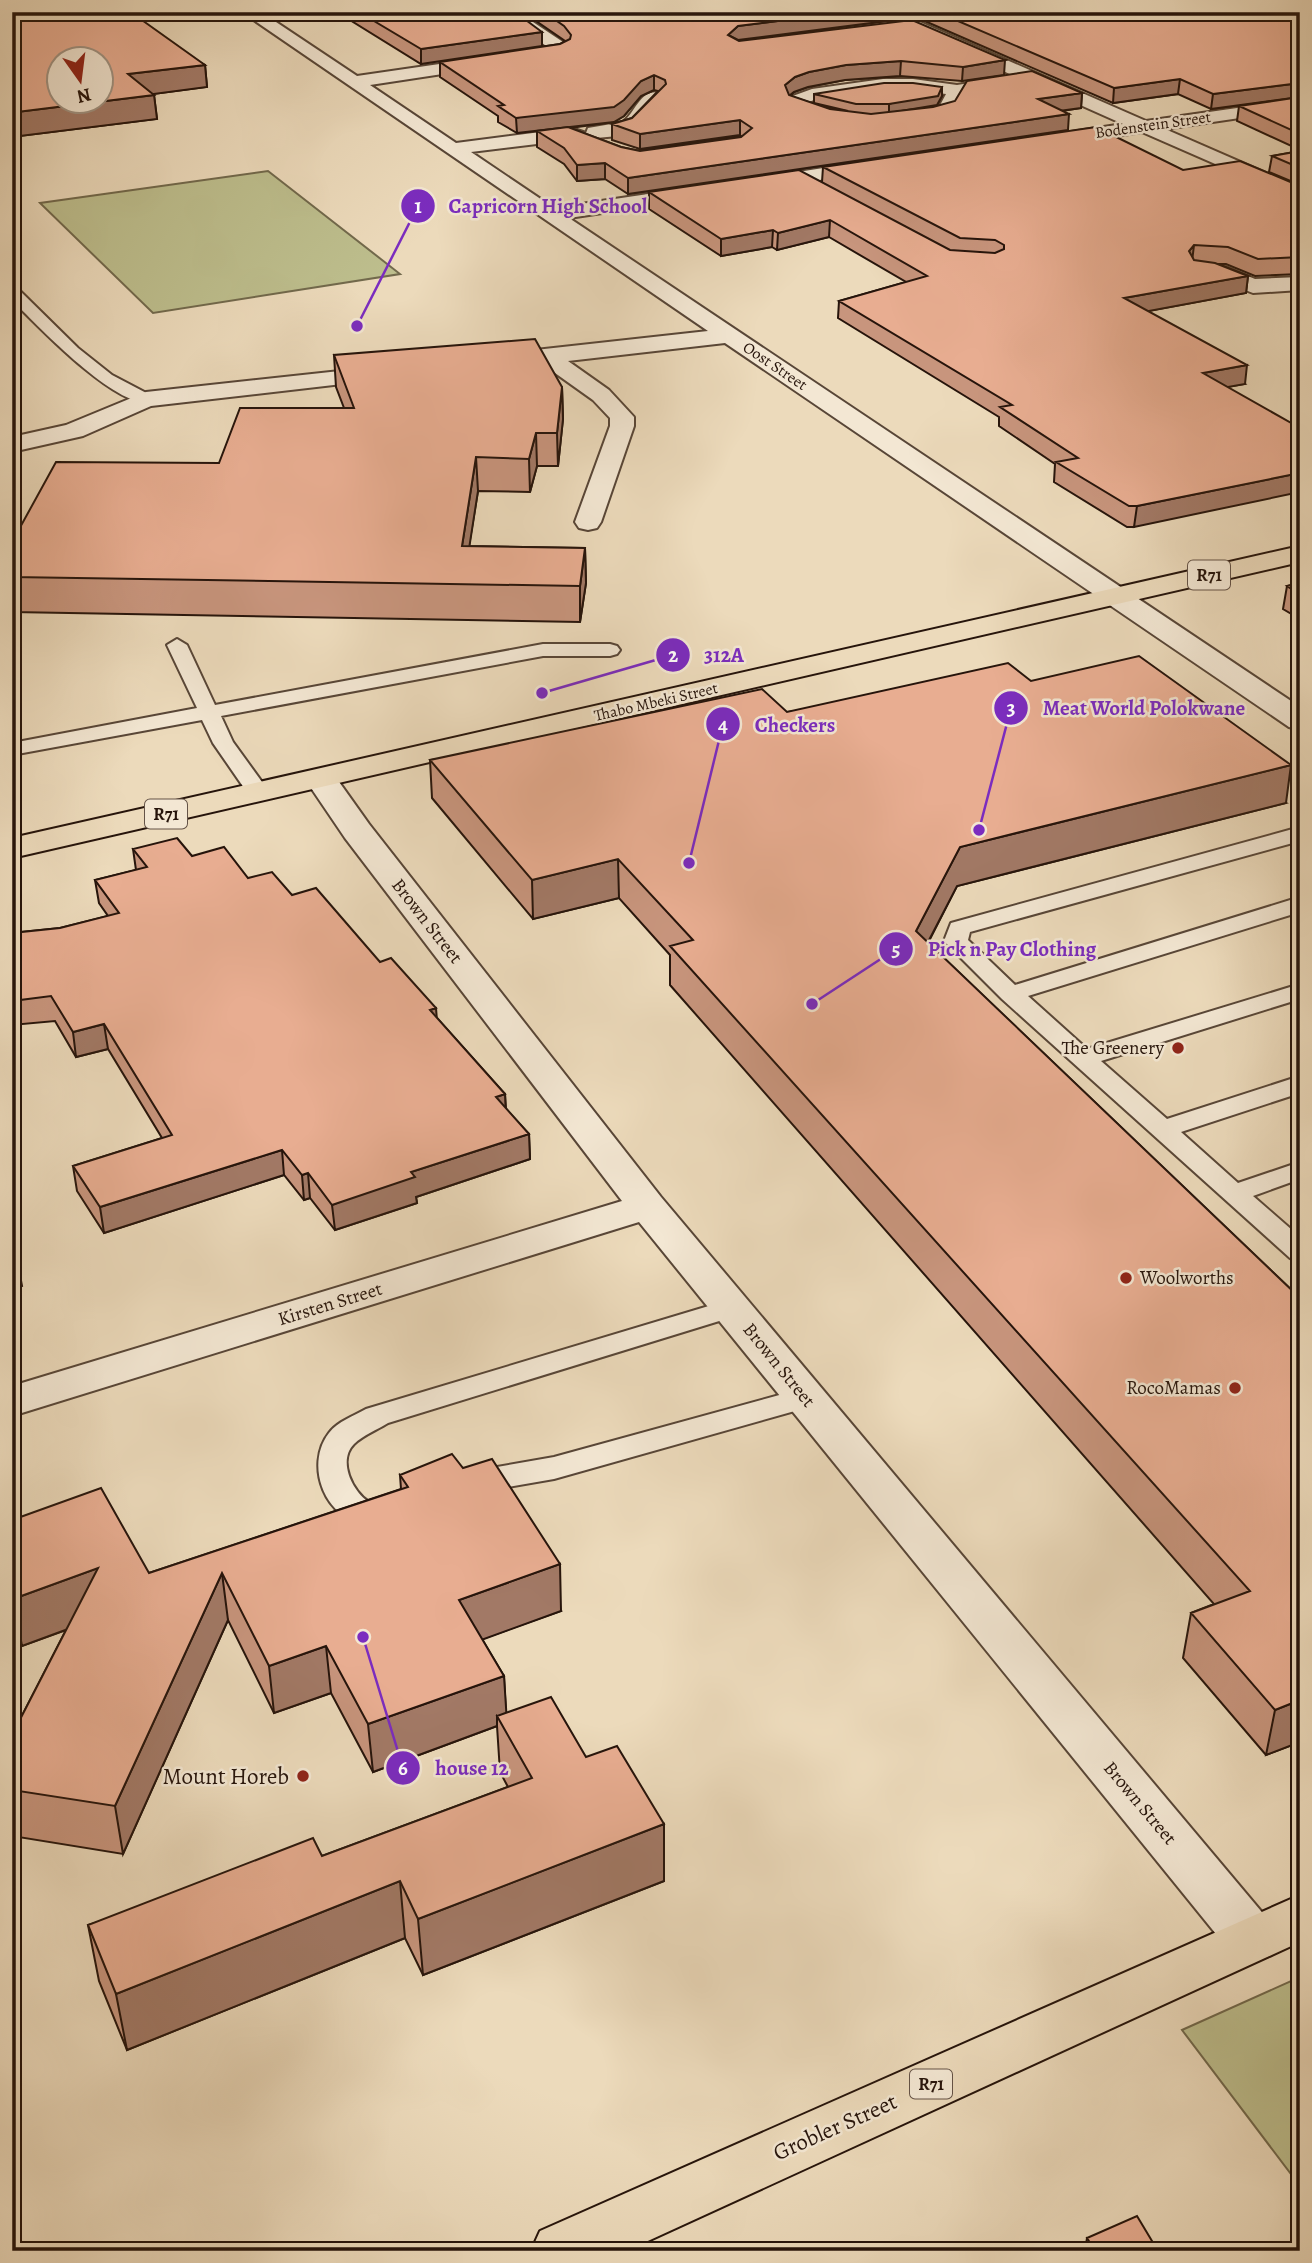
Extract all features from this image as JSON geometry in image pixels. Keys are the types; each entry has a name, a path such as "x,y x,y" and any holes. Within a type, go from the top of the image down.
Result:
{"main road":[{"name":"Thabo Mbeki Street","path":"12,848 1300,554"},
{"name":"Grobler Street","path":"561,2251 1276,1928"}],"street":[{"name":"Oost Street","path":"250,12 1300,721"},
{"path":"353,82 560,51 507,12"},
{"path":"882,21 913,26 1300,195"},
{"path":"856,121 821,116 796,104 796,101 811,94 883,84 913,84 957,90 1032,78"},
{"path":"886,121 946,111 957,90"},
{"path":"453,149 626,128 634,122 640,108 655,97"},
{"name":"Bodenstein Street","path":"1032,143 1300,104"},
{"path":"572,134 617,151"},
{"path":"549,215 895,163"},
{"path":"1200,270 1218,272 1253,286 1300,283"},
{"path":"464,365 729,336"},
{"path":"546,356 601,395 622,417 622,426 588,522"},
{"path":"12,446 74,431 146,399 410,371"},
{"name":"Brown Street","path":"321,779 366,842 648,1206 805,1398 1276,1928"},
{"name":"Kirsten Street","path":"12,1401 648,1206"}],"lane":[{"path":"91,27 158,12"},
{"path":"799,178 822,190"},
{"path":"12,291 72,351 106,378 146,399"},
{"path":"177,645 223,743 259,793"},
{"path":"12,749 543,650 610,650"},
{"path":"1300,834 959,929 956,941 1010,994 1300,1252"},
{"path":"1010,994 1300,904"},
{"path":"1083,1058 1300,991"},
{"path":"1164,1129 1300,1084"},
{"path":"1235,1193 1300,1170"},
{"path":"408,1503 369,1514 357,1510 336,1485 332,1461 340,1440 377,1416 732,1308"},
{"path":"438,1490 554,1468 805,1398"}],"green space":[{"path":"268,171 400,274 153,313 40,203"},
{"path":"1300,1977 1300,2186 1182,2030"}],"building":[{"path":"66,12 103,12 113,21 139,18 205,65 128,74 154,95 116,99 116,46 46,46 46,108 17,112 12,108 12,22"},
{"path":"359,12 515,12 542,32 421,49"},
{"path":"544,12 849,12 738,26 728,35 739,41 912,20 1005,60 963,67 901,61 846,65 809,72 795,77 785,85 789,95 830,109 871,114 933,107 955,101 967,81 1032,71 1082,93 1038,99 1069,114 628,178 605,163 577,165 564,148 537,131 568,127 621,147 640,151 741,137 752,128 740,120 640,134 612,124 632,118 666,84 665,80 654,75 641,81 614,107 516,118 498,106 504,105 440,62 560,44 570,39 571,35 564,26"},
{"path":"937,12 1300,12 1300,83 1213,94 1180,79 1114,88"},
{"path":"884,83 942,87 938,96 889,104 856,104 814,94"},
{"path":"1300,97 1300,134 1239,106"},
{"path":"1096,127 1183,170 1240,161 1300,186 1300,257 1258,259 1228,247 1194,245 1189,251 1194,260 1215,263 1248,276 1124,298 1247,365 1203,373 1300,428 1300,473 1129,506 1056,462 1078,458 1000,407 1012,405 839,301 927,276 830,220 778,233 773,230 721,239 649,192 799,170 950,250 995,253 1004,249 1004,245 995,240 960,238 823,167"},
{"path":"1300,151 1300,168 1272,156"},
{"path":"535,339 562,387 557,433 536,433 529,459 476,457 462,546 585,548 580,586 12,577 12,542 56,462 219,463 240,408 354,408 334,355"},
{"path":"1300,583 1300,595 1287,586"},
{"path":"1139,656 1291,765 960,847 916,931 1300,1298 1300,1700 1275,1710 1191,1613 1250,1591 670,946 693,940 618,859 532,880 430,760 762,689 787,712 1008,663 1031,681"},
{"path":"177,838 192,856 224,847 248,878 272,872 292,895 316,888 380,962 391,958 436,1008 430,1010 505,1094 496,1097 529,1134 411,1172 415,1177 332,1205 308,1173 302,1175 282,1150 100,1207 73,1166 172,1135 104,1024 73,1032 51,996 12,1001 12,933 60,928 119,913 95,880 147,867 133,849"},
{"path":"452,1454 463,1468 492,1459 560,1564 459,1600 504,1676 368,1724 326,1646 269,1666 222,1573 115,1806 12,1790 12,1735 98,1568 13,1599 12,1520 101,1488 149,1573 408,1487 400,1475"},
{"path":"551,1697 586,1757 617,1746 664,1824 418,1919 400,1881 116,1994 88,1925 313,1838 322,1856 532,1778 497,1716"},
{"path":"1137,2216 1158,2251 1095,2251 1087,2238"}],"place":[{"name":"Capricorn High School","path":"357,326"},
{"name":"312A","path":"542,693"},
{"name":"Meat World Polokwane","path":"979,830"},
{"name":"Checkers","path":"689,863"},
{"name":"Pick n Pay Clothing","path":"812,1004"},
{"name":"The Greenery","path":"1178,1048"},
{"name":"Woolworths","path":"1126,1278"},
{"name":"RocoMamas","path":"1235,1388"},
{"name":"house 12","path":"363,1637"},
{"name":"Mount Horeb","path":"303,1776"}]}
